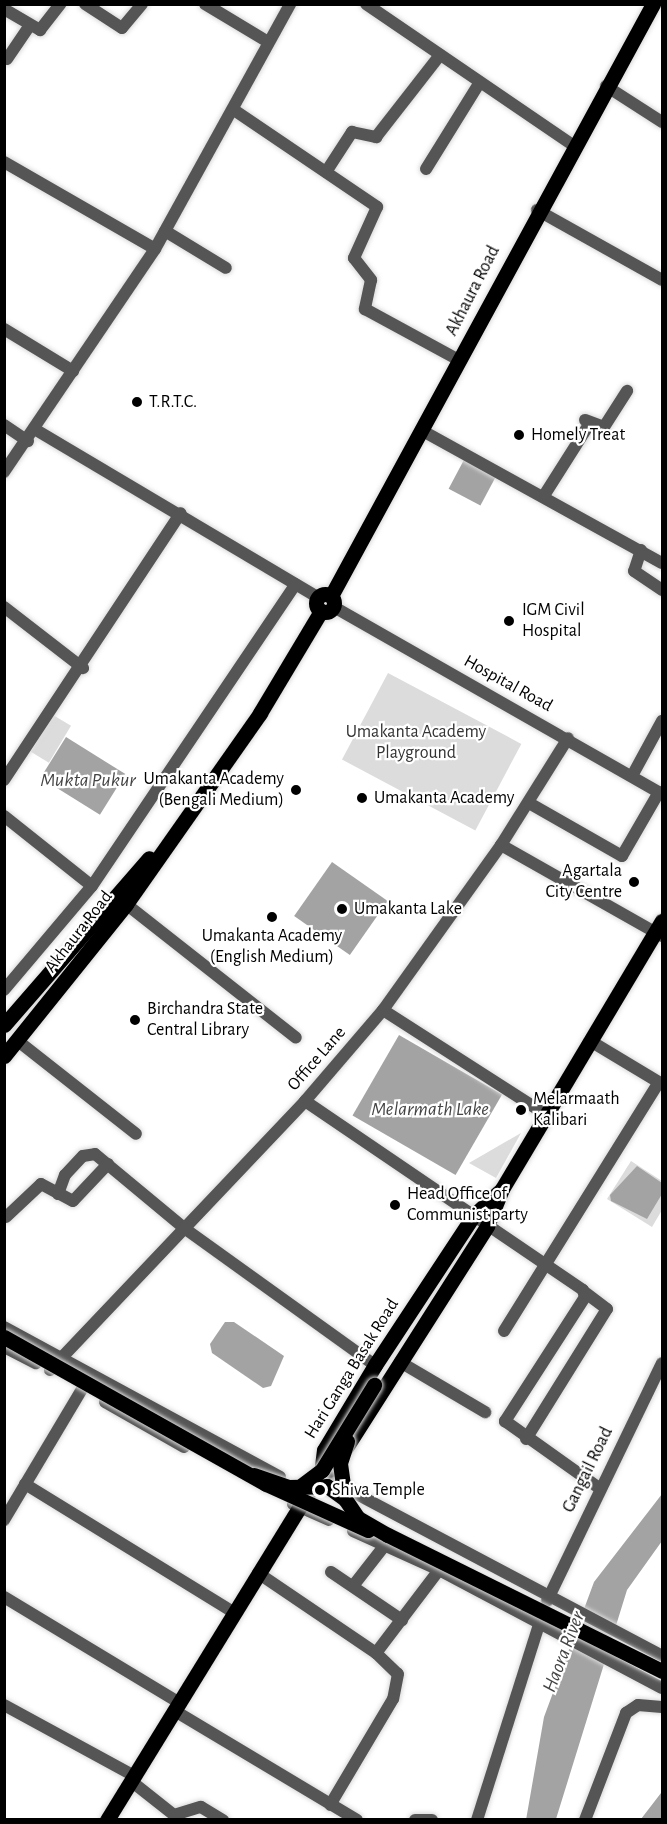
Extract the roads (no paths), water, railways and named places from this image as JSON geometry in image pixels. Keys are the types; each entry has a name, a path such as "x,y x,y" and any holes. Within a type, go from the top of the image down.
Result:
{"main road":[{"name":"Akhaura Road","path":"4,1056 9,1037 126,904 260,713 326,603 459,360 537,210 653,4"},
{"path":"9,1037 178,828"},
{"path":"302,1485 322,1470 374,1384 548,1116 660,929"},
{"name":"Hari Ganga Basak Road","path":"321,1474 333,1468 400,1362 481,1220"},
{"name":"Hari Ganga Basak Road","path":"321,1474 324,1450 375,1365 481,1220"},
{"path":"4,1337 254,1475 354,1526 663,1671"},
{"path":"345,1498 340,1463 374,1384"},
{"path":"107,1820 321,1474"},
{"path":"254,1475 288,1487 327,1486 345,1498 358,1518 386,1540"}],"street":[{"path":"4,9 40,30 60,4"},
{"path":"85,4 122,28 142,4"},
{"path":"206,4 268,42"},
{"path":"4,472 32,436 165,231 234,110 290,4"},
{"path":"366,4 573,145"},
{"path":"8,59 30,25"},
{"path":"326,172 352,132 376,137 440,55"},
{"path":"426,169 480,82"},
{"path":"606,86 663,122"},
{"path":"234,110 378,210 354,258 371,280 366,309 459,360"},
{"path":"4,162 154,249"},
{"path":"537,210 662,278"},
{"path":"165,231 226,268"},
{"path":"4,329 73,371"},
{"path":"545,494 587,422 604,427 627,391"},
{"name":"Hospital Road","path":"4,425 32,436 181,513 326,603 568,738 661,793"},
{"path":"421,430 545,494 663,563"},
{"path":"4,780 83,668 181,513"},
{"path":"641,550 634,571 663,590"},
{"path":"4,990 92,886 296,584"},
{"path":"4,607 83,668"},
{"path":"632,776 663,721"},
{"name":"Office Lane","path":"50,1370 305,1101 383,1010 530,803 568,738"},
{"path":"530,803 622,856 661,793"},
{"path":"4,816 92,886"},
{"path":"501,845 660,929"},
{"path":"126,904 296,1038"},
{"path":"383,1010 548,1116"},
{"path":"9,1037 136,1134"},
{"path":"504,1332 661,1083 592,1042"},
{"path":"305,1101 481,1220 607,1309 526,1439"},
{"path":"58,1194 65,1175 83,1156 95,1154 184,1228 375,1365"},
{"path":"5,1220 37,1185 75,1200 108,1164"},
{"path":"586,1293 506,1417 508,1428 598,1487"},
{"path":"4,1327 276,1476 293,1480 321,1474 663,1656"},
{"path":"4,1347 301,1508 386,1540 551,1632 663,1688"},
{"path":"400,1362 484,1412"},
{"name":"Gangail Road","path":"477,1820 549,1596 598,1487 663,1363"},
{"path":"5,1517 82,1389"},
{"path":"25,1484 235,1613"},
{"path":"353,1586 386,1540"},
{"path":"376,1653 439,1570"},
{"path":"331,1572 402,1620"},
{"path":"258,1573 376,1653 396,1670 397,1689 330,1805"},
{"path":"4,1597 357,1820"},
{"path":"4,1705 132,1778 174,1815 201,1807 223,1820"},
{"path":"585,1820 626,1713 639,1705 663,1707"},
{"path":"415,1820 432,1820"}],"water":[{"path":"466,456 498,473 480,506 449,489"},
{"name":"Mukta Pukur","path":"66,737 125,774 100,815 41,778"},
{"name":"Umakanta Lake","path":"332,862 388,901 350,955 294,916"},
{"name":"Melarmath Lake","path":"399,1035 502,1094 456,1175 353,1116"},
{"path":"637,1166 662,1183 662,1194 647,1219 611,1201 610,1195"},
{"path":"225,1322 234,1322 284,1356 271,1386 263,1388 212,1353 210,1344"},
{"path":"662,1494 662,1541 627,1590 556,1819 526,1820 544,1717 594,1582"},
{"path":"662,1789 662,1819 641,1819 661,1793"}],"place":[{"name":"T.R.T.C.","path":"137,402"},
{"name":"Homely Treat","path":"519,435"},
{"name":"IGM Civil Hospital","path":"509,621"},
{"name":"Umakanta Academy (Bengali Medium)","path":"296,790"},
{"name":"Umakanta Academy","path":"362,798"},
{"name":"Agartala City Centre","path":"634,882"},
{"name":"Umakanta Lake","path":"342,909"},
{"name":"Umakanta Academy (English Medium)","path":"272,917"},
{"name":"Birchandra State Central Library","path":"135,1020"},
{"name":"Melarmaath Kalibari","path":"521,1110"},
{"name":"Head Office of Communist party","path":"395,1205"},
{"name":"Shiva Temple","path":"320,1490"}],"park label":[{"name":"Umakanta Academy Playground","path":"416,743"}],"water label":[{"name":"Haora River","path":"564,1652"}]}
